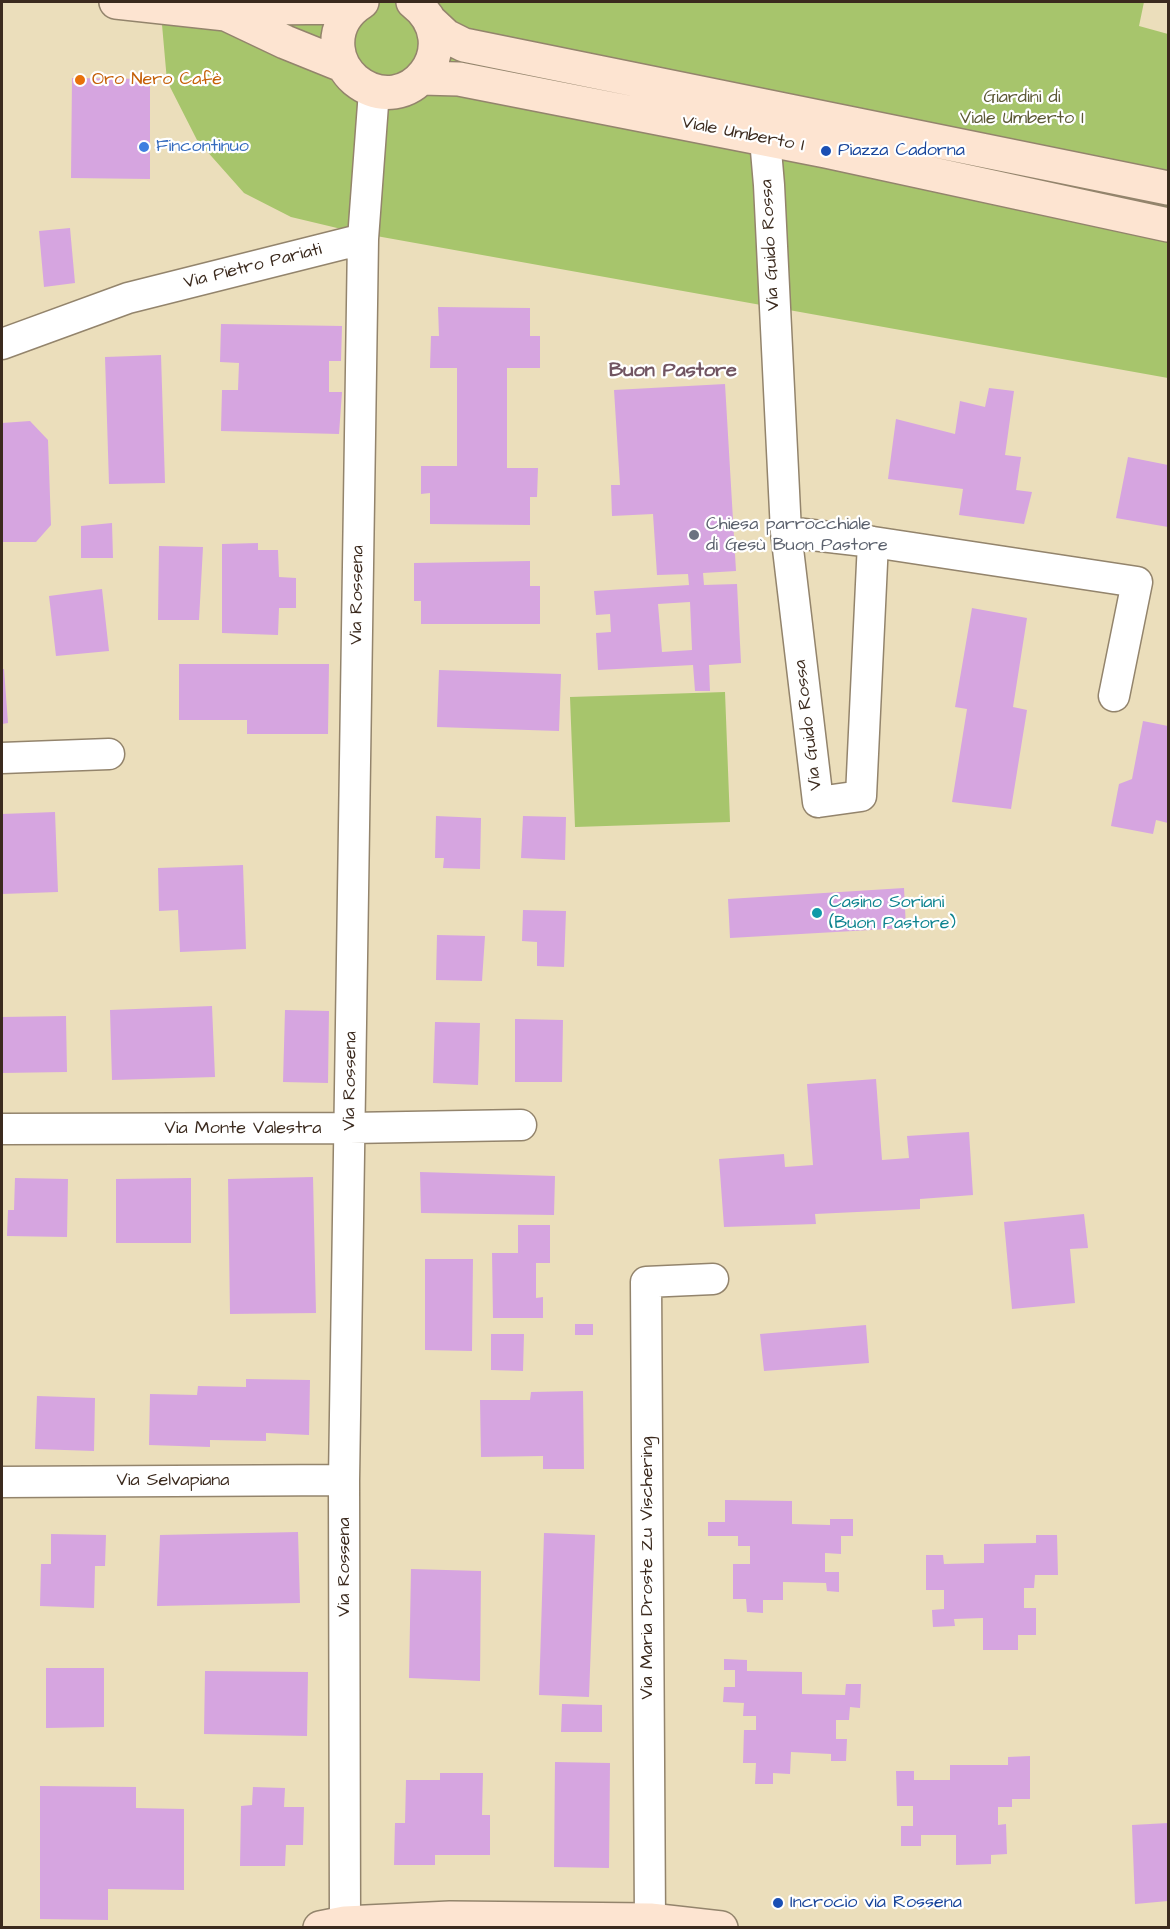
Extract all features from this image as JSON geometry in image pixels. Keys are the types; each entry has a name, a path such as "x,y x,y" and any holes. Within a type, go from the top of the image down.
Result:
{"main road":[{"path":"116,2 226,14 262,8 357,4"},
{"path":"357,4 342,23 338,37 338,50 342,65 350,76 362,85 374,91 387,93 400,91 422,78 430,67 435,53 435,33 422,12"},
{"name":"Viale Umberto I","path":"422,12 446,36 464,45 1168,188"},
{"path":"226,14 285,42 342,65"},
{"name":"Viale Umberto I","path":"422,78 459,79 826,151 1168,225"},
{"path":"333,1925 450,1918 650,1920 721,1928"}],"street":[{"path":"363,239 374,91"},
{"name":"Via Guido Rossa","path":"765,139 786,532 818,802 861,796 873,542"},
{"name":"Via Pietro Pariati","path":"2,344 129,298 363,239"},
{"name":"Via Rossena","path":"333,1925 344,1480 363,239"},
{"path":"786,532 873,542 1137,582 1114,696"},
{"path":"2,758 109,754"},
{"name":"Via Monte Valestra","path":"2,1129 520,1125"},
{"name":"Via Maria Droste Zu Vischering","path":"650,1920 646,1282 713,1279"},
{"name":"Via Selvapiana","path":"2,1482 344,1480"}],"green space":[{"name":"Giardini di Viale Umberto I","path":"160,2 1144,2 1139,26 1168,34 1168,378 354,232 291,217 244,193 197,140 167,81"},
{"path":"725,692 730,822 575,827 570,697"}],"building":[{"path":"72,78 150,79 150,179 71,178"},
{"path":"70,228 75,283 44,287 39,231"},
{"path":"438,307 530,308 530,336 540,336 540,368 507,368 507,468 538,468 537,497 530,497 530,525 430,524 430,493 421,494 421,466 457,466 457,368 430,368 431,336 439,336"},
{"path":"221,324 342,326 341,361 329,361 329,392 342,392 339,434 221,431 222,390 238,390 239,363 220,362"},
{"path":"161,355 165,483 109,484 105,357"},
{"name":"Chiesa parrocchiale di Gesù Buon Pastore","path":"725,384 736,571 703,573 704,585 737,584 741,663 709,665 710,691 695,691 693,665 598,670 596,633 611,632 610,614 596,615 594,591 689,585 688,574 657,575 653,514 612,516 611,485 620,485 614,390","holes":["690,602 692,650 662,652 658,604"]},
{"path":"989,388 1014,391 1005,455 1021,457 1016,490 1032,492 1024,524 959,515 963,489 888,479 896,419 955,434 960,401 985,407"},
{"path":"30,421 48,440 51,525 36,542 2,542 2,423"},
{"path":"1128,457 1168,465 1168,527 1116,518"},
{"path":"112,523 113,558 81,558 81,526"},
{"path":"258,543 258,550 278,550 279,577 296,578 296,608 279,608 278,635 222,633 222,544"},
{"path":"159,546 203,547 199,620 158,620"},
{"path":"530,561 530,586 540,586 540,624 421,624 421,601 414,601 414,563"},
{"path":"102,589 109,651 56,656 49,596"},
{"path":"972,608 1027,618 1013,707 1027,710 1011,809 952,802 967,709 955,707"},
{"path":"179,664 329,664 328,734 247,734 247,720 179,720"},
{"path":"2,669 4,669 8,723 2,724"},
{"path":"439,670 561,674 559,731 437,727"},
{"path":"1143,721 1168,726 1168,823 1156,820 1153,834 1111,826 1119,784 1132,779"},
{"path":"55,812 58,892 2,894 2,814"},
{"path":"436,816 481,818 480,869 443,868 444,858 435,858"},
{"path":"523,816 566,817 565,860 521,858"},
{"path":"243,865 246,949 180,952 178,910 159,911 158,868"},
{"name":"Casino Soriani (Buon Pastore)","path":"904,888 906,928 730,938 728,899"},
{"path":"523,910 566,911 564,967 537,966 537,942 522,941"},
{"path":"437,935 485,936 482,981 436,980"},
{"path":"212,1006 215,1077 112,1080 110,1010"},
{"path":"285,1010 329,1011 328,1083 283,1082"},
{"path":"66,1016 67,1072 2,1073 2,1017"},
{"path":"515,1019 563,1020 562,1082 515,1082"},
{"path":"435,1022 480,1023 478,1085 433,1083"},
{"path":"876,1079 882,1160 909,1158 907,1136 969,1132 973,1195 920,1199 920,1209 815,1214 816,1224 724,1227 719,1159 784,1154 785,1167 813,1165 807,1084"},
{"path":"420,1172 555,1176 554,1215 421,1213"},
{"path":"313,1177 316,1313 230,1314 228,1179"},
{"path":"15,1178 68,1179 67,1237 7,1236 8,1210 14,1210"},
{"path":"191,1178 191,1243 116,1243 116,1179"},
{"path":"1084,1214 1088,1248 1070,1249 1075,1303 1012,1309 1004,1222"},
{"path":"518,1225 550,1225 550,1263 536,1263 536,1298 543,1297 543,1318 493,1318 492,1253 518,1253"},
{"path":"425,1259 473,1259 472,1351 425,1350"},
{"path":"575,1324 593,1324 593,1335 575,1335"},
{"path":"866,1325 869,1363 764,1371 760,1334"},
{"path":"491,1334 524,1334 523,1371 491,1370"},
{"path":"246,1379 310,1380 309,1435 266,1433 266,1441 210,1440 210,1447 149,1445 150,1394 197,1395 198,1386 246,1387"},
{"path":"583,1391 584,1469 543,1469 543,1456 481,1457 480,1400 530,1400 531,1392"},
{"path":"37,1396 95,1398 94,1451 35,1449"},
{"path":"725,1500 792,1501 792,1524 830,1525 830,1519 853,1519 853,1536 841,1536 841,1554 825,1553 825,1572 839,1572 839,1592 827,1591 826,1583 783,1582 783,1600 763,1600 763,1613 747,1612 746,1599 733,1599 733,1564 750,1564 750,1546 738,1546 738,1536 708,1536 708,1522 725,1522"},
{"path":"298,1532 300,1603 157,1606 160,1535"},
{"path":"544,1533 595,1535 589,1697 539,1695"},
{"path":"51,1534 106,1535 105,1566 95,1566 94,1608 40,1606 41,1564 51,1564"},
{"path":"1036,1535 1057,1535 1058,1575 1035,1575 1034,1588 1024,1588 1024,1608 1036,1608 1036,1635 1018,1635 1018,1650 983,1650 983,1618 954,1619 955,1626 933,1627 932,1610 944,1609 944,1590 926,1590 926,1555 943,1555 944,1564 984,1563 984,1544 1036,1543"},
{"path":"411,1569 481,1571 480,1681 409,1678"},
{"path":"724,1659 747,1660 747,1671 802,1672 802,1694 845,1695 846,1684 861,1684 860,1708 850,1707 849,1720 836,1720 836,1739 847,1739 846,1761 831,1761 831,1754 791,1752 790,1774 773,1773 773,1784 755,1784 756,1763 743,1763 744,1730 756,1730 756,1716 743,1716 744,1703 723,1702 724,1687 735,1687 735,1670 724,1670"},
{"path":"46,1668 104,1668 104,1727 46,1728"},
{"path":"205,1671 308,1672 307,1736 204,1734"},
{"path":"562,1704 602,1705 602,1732 561,1732"},
{"path":"1030,1756 1030,1799 1012,1799 1012,1807 998,1807 998,1825 1006,1824 1007,1854 991,1855 991,1864 956,1865 956,1835 921,1835 921,1846 901,1846 901,1826 913,1826 913,1806 897,1806 896,1771 914,1771 914,1780 950,1780 950,1765 1008,1765 1008,1757"},
{"path":"555,1762 610,1763 609,1868 554,1867"},
{"path":"440,1773 483,1773 482,1815 490,1815 490,1855 435,1855 435,1865 394,1865 395,1823 405,1823 406,1780 440,1780"},
{"path":"40,1786 136,1787 136,1808 184,1809 184,1890 108,1889 108,1920 40,1919"},
{"path":"253,1787 285,1788 284,1807 304,1807 303,1845 286,1845 285,1866 240,1866 241,1806 252,1805"},
{"path":"1168,1823 1168,1901 1135,1904 1132,1825"}],"place":[{"name":"Oro Nero Cafè","path":"80,80"},
{"name":"Fincontinuo","path":"144,147"},
{"name":"Piazza Cadorna","path":"826,151"},
{"name":"Chiesa parrocchiale di Gesù Buon Pastore","path":"694,535"},
{"name":"Casino Soriani (Buon Pastore)","path":"817,913"},
{"name":"Incrocio via Rossena","path":"778,1903"}],"district":[{"name":"Buon Pastore","path":"673,372"}]}
